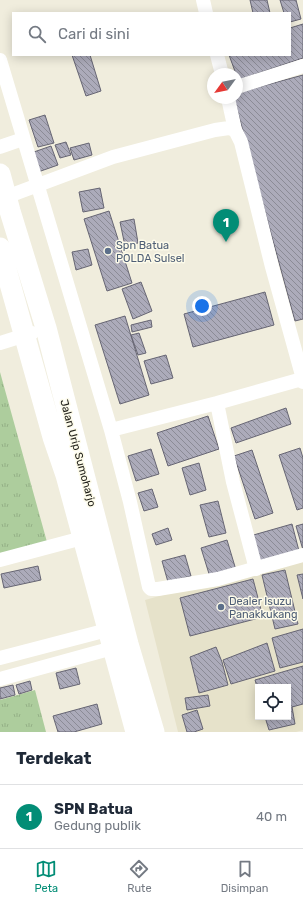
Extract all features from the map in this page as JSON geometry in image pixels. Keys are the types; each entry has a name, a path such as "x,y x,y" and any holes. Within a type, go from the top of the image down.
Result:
{"highway":[{"name":"Jalan Urip Sumoharjo","path":"0,174 5,207 46,328 73,431 91,535 118,637 136,732"},
{"name":"Jalan Urip Sumoharjo","path":"0,248 53,437 66,475 91,535"},
{"path":"53,437 73,431"},
{"name":"Jalan Urip Sumoharjo","path":"118,637 154,732"}],"street":[{"path":"203,0 206,12"},
{"path":"217,56 220,68"},
{"path":"0,60 111,430 130,502 147,584 150,588 158,589 198,583 256,569 303,555"},
{"path":"243,85 303,66"},
{"path":"111,430 303,380 272,267 241,142 235,130 229,104"},
{"path":"5,207 37,185 113,157 215,130 229,128 235,130"},
{"path":"0,147 23,139"},
{"path":"0,343 46,328"},
{"path":"217,403 233,482 256,569"},
{"path":"0,560 91,535"},
{"path":"0,658 118,637"},
{"path":"0,679 118,637"}],"shaded area":[{"path":"303,556 303,730 296,732 178,732 145,600"}],"green space":[{"path":"0,372 47,542 0,555"},
{"path":"35,690 46,732 0,732 0,700"}],"building":[{"path":"250,0 267,0 270,12 253,12"},
{"path":"280,0 296,0 301,19 291,22 291,12 284,12"},
{"path":"303,24 303,58 243,78 243,68 234,68 229,56 291,56 291,28"},
{"path":"72,56 90,56 101,91 86,96"},
{"path":"303,75 303,319 295,321 236,104 243,104 243,91"},
{"path":"45,115 54,143 38,147 29,120"},
{"path":"66,142 71,155 60,158 55,145"},
{"path":"89,143 92,155 74,160 70,148"},
{"path":"51,146 58,165 38,172 31,153"},
{"path":"100,188 104,208 83,212 79,192"},
{"name":"Spn Batua POLDA Sulsel","path":"109,211 132,283 107,291 84,219"},
{"path":"134,219 138,243 125,246 120,222"},
{"path":"88,249 92,265 76,270 72,252"},
{"path":"141,282 152,311 133,319 122,289"},
{"path":"265,292 274,325 193,347 184,314"},
{"path":"125,316 149,395 120,404 95,325"},
{"path":"151,320 152,327 132,332 131,325"},
{"path":"139,333 146,353 138,355 131,335"},
{"path":"166,355 173,378 151,384 144,361"},
{"path":"286,408 291,424 236,443 231,428"},
{"path":"208,416 219,449 168,466 157,433"},
{"path":"300,448 303,458 303,508 297,510 279,455"},
{"path":"151,449 159,474 136,481 128,456"},
{"path":"252,450 273,513 255,519 234,456"},
{"path":"199,463 206,490 190,495 182,468"},
{"path":"152,489 158,507 144,511 138,493"},
{"path":"218,501 226,533 209,537 200,505"},
{"path":"292,524 299,551 257,562 250,536"},
{"path":"303,524 303,550 296,526"},
{"path":"168,528 172,540 156,545 152,534"},
{"path":"227,540 236,570 210,577 201,548"},
{"path":"185,555 191,576 168,582 162,561"},
{"path":"38,566 41,580 4,588 1,574"},
{"path":"285,570 298,624 275,629 262,575"},
{"path":"303,574 303,599 297,575"},
{"name":"Dealer Isuzu Panakkukang","path":"253,579 263,617 190,636 180,598"},
{"path":"303,629 303,662 280,668 272,638"},
{"path":"267,643 275,671 231,684 223,660"},
{"path":"216,647 222,662 228,685 199,693 190,657"},
{"path":"303,666 303,704 292,707 295,724 269,730 266,720 291,720 291,684 256,684 255,680"},
{"path":"76,668 80,684 60,689 56,673"},
{"path":"30,681 32,690 19,694 16,685"},
{"path":"13,685 15,695 0,699 0,688"},
{"path":"208,695 210,706 187,710 185,698"},
{"path":"97,704 102,724 74,732 58,732 53,716"},
{"path":"197,710 203,729 194,732 187,732 182,715"}],"place":[{"name":"SPN Batua","path":"226,242"},
{"name":"Spn Batua POLDA Sulsel","path":"108,251"},
{"name":"Dealer Isuzu Panakkukang","path":"221,607"}]}
